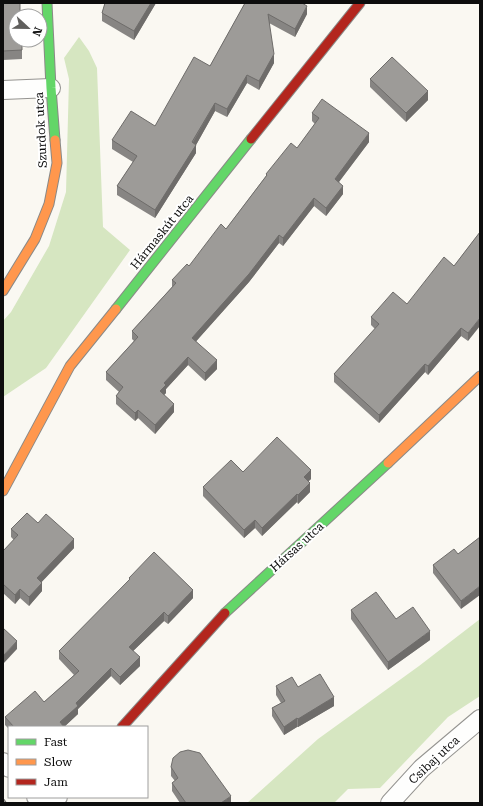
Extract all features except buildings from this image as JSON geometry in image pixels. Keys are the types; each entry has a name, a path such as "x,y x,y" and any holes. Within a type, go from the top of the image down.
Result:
{"street":[{"name":"Szurdok utca","path":"3,291 35,239 49,204 57,163 51,88 47,3"},
{"name":"Hármaskút utca","path":"3,491 70,366 360,3"},
{"path":"3,90 51,88"},
{"name":"Hársas utca","path":"123,726 223,615 338,510 480,376"},
{"name":"Csibaj utca","path":"390,803 422,768 480,719"}],"green space":[{"path":"79,37 89,51 97,68 103,227 130,250 46,368 3,397 3,321 11,312 49,246 66,192 69,79 64,58"},
{"path":"480,619 480,696 448,717 380,788 348,789 334,803 247,803 318,739 419,666"}],"traffic: fast":[{"path":"47,3 55,140"},
{"path":"116,309 251,139"},
{"path":"225,613 388,463"}],"traffic: slow":[{"path":"3,291 35,239 49,204 57,163 55,140"},
{"path":"3,491 70,366 116,309"},
{"path":"388,463 480,376"}],"traffic: jam":[{"path":"251,139 360,3"},
{"path":"123,726 225,613"}]}
